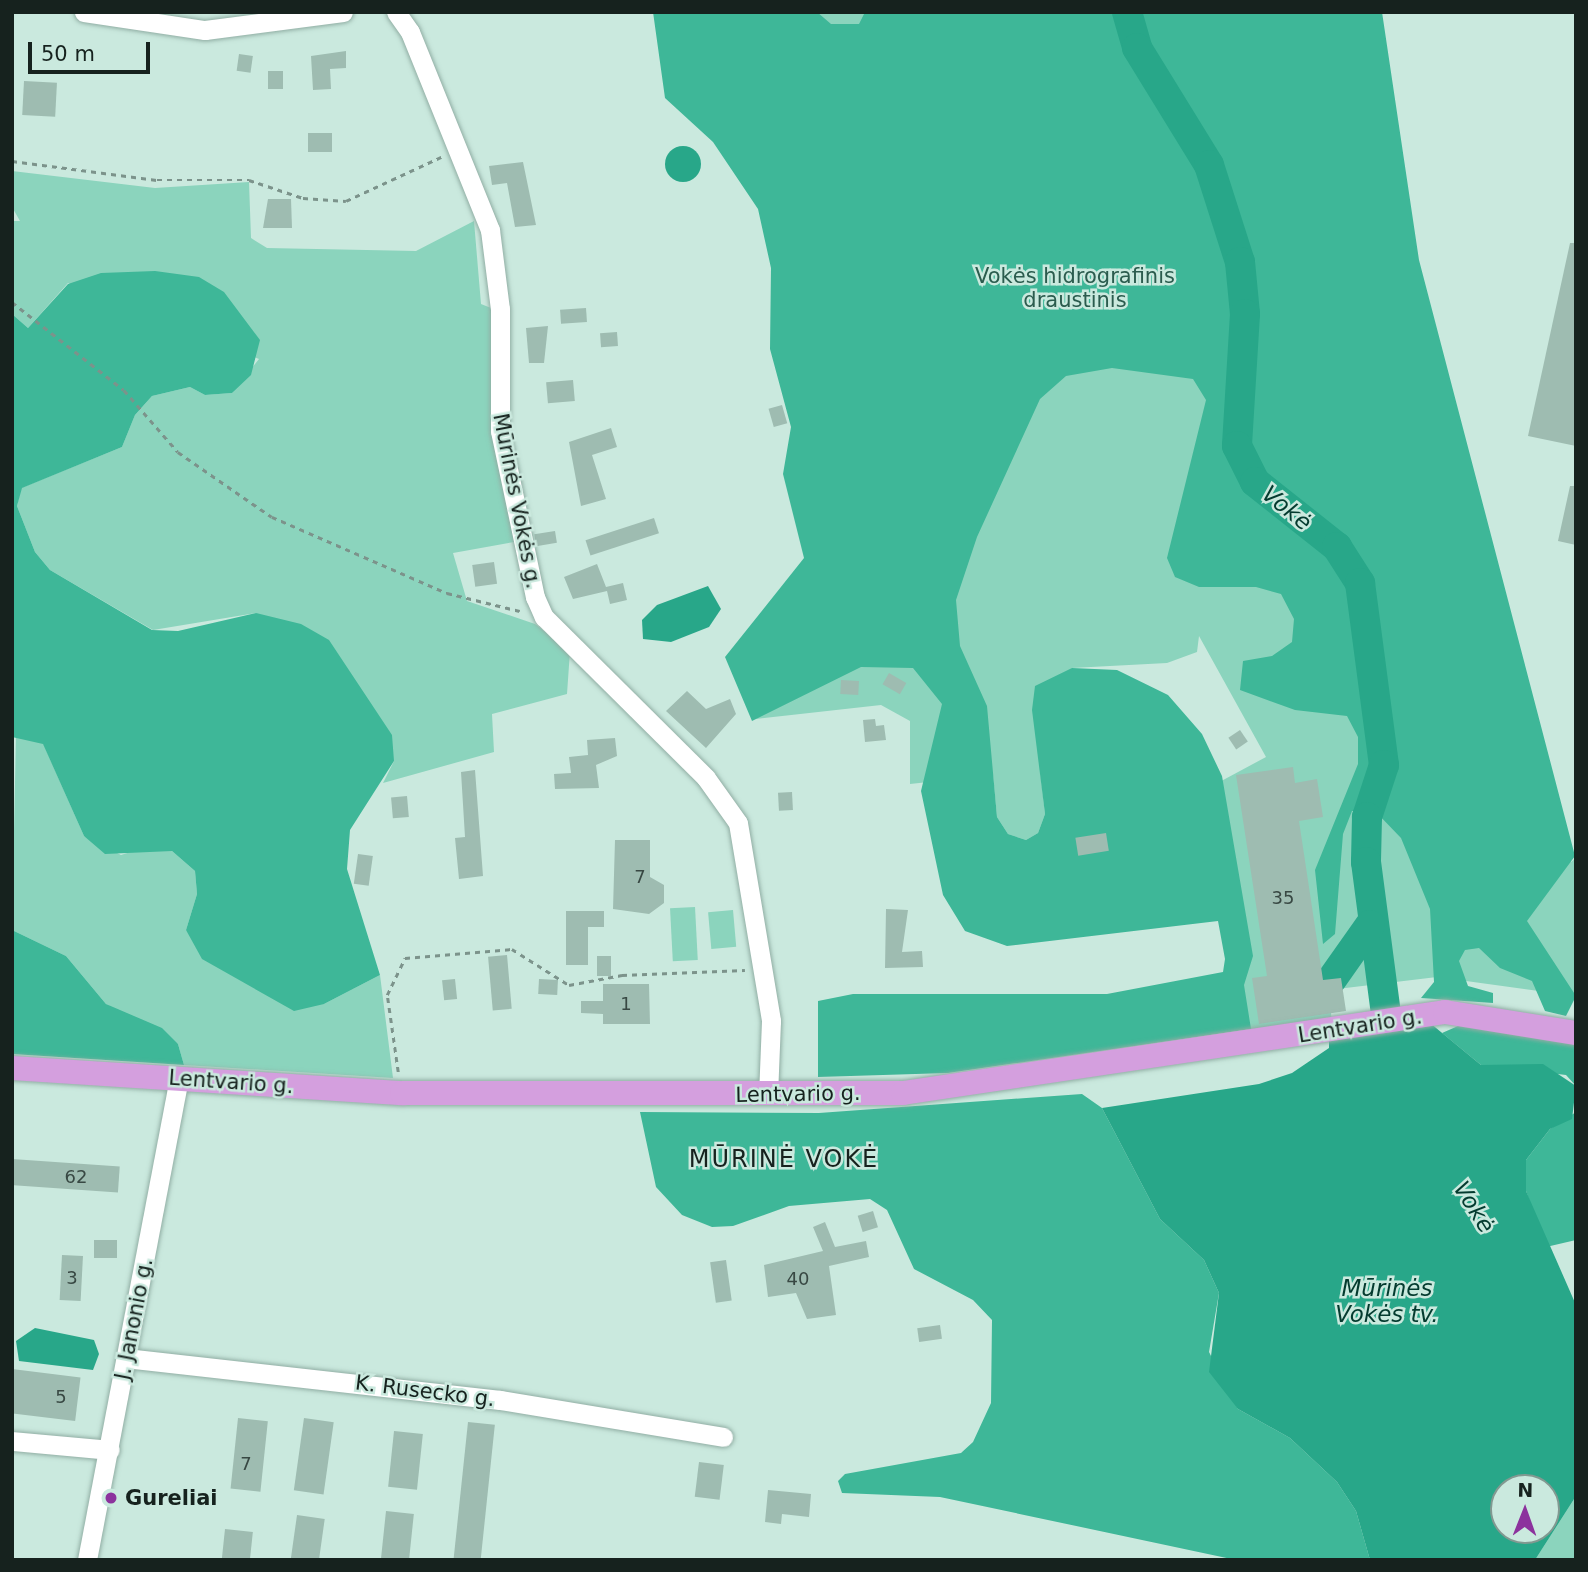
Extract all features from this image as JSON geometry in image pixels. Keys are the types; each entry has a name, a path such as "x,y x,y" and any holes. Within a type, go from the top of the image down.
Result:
{"main road":[{"name":"Lentvario g.","path":"12,1068 402,1093 768,1095 964,1087 1446,1013 1576,1033"}],"street":[{"path":"84,12 205,30 342,12"},
{"name":"Mūrinės Vokės g.","path":"396,12 459,146 490,230 500,309 500,431 529,578 544,617 726,802 744,841 765,970 768,1095"},
{"name":"J. Janonio g.","path":"87,1560 179,1079"},
{"name":"K. Rusecko g.","path":"126,1358 500,1399 723,1437"},
{"path":"12,1441 110,1450"}],"path":[{"path":"12,161 157,180 249,180 303,198 346,201 421,172 459,146"},
{"path":"12,302 124,390 178,452 272,517 447,593 544,617"},
{"path":"402,1093 387,995 405,958 512,949 569,985 622,975 765,970"}],"green space":[{"name":"Vokės hidrografinis draustinis","path":"653,12 817,12 831,24 859,24 865,12 1382,12 1419,260 1575,856 1527,921 1576,996 1566,1016 1545,1011 1532,981 1500,968 1479,948 1465,950 1459,961 1468,986 1493,993 1493,1003 1421,998 1434,982 1430,909 1401,838 1375,811 1352,811 1343,834 1335,934 1323,944 1315,870 1358,764 1358,737 1347,716 1295,710 1240,690 1243,661 1272,656 1292,642 1294,619 1281,594 1256,587 1199,587 1175,577 1167,558 1206,400 1193,379 1112,368 1066,376 1040,399 977,537 956,600 960,646 987,706 997,817 1008,834 1026,840 1038,833 1045,814 1032,710 1035,686 1072,668 1117,670 1168,695 1202,734 1222,776 1253,956 1244,985 1251,1029 948,1073 818,1077 818,1001 853,994 1107,994 1223,972 1225,959 1218,921 1007,946 965,931 943,895 921,791 942,704 913,668 861,667 752,721 725,657 804,558 783,474 791,427 770,349 771,268 758,209 713,142 665,98"},
{"name":"Vokės hidrografinis draustinis","path":"663,12 1381,12 1401,249 1571,862 1576,858 1576,996 1437,977 1329,990 1332,1025 1249,1037 1212,786 1266,757 1199,636 1197,652 1167,663 1072,668 1040,770 1045,814 1038,833 1026,840 1008,834 997,817 993,775 910,784 910,721 881,705 756,719 840,572 792,257"},
{"path":"12,171 155,188 249,182 251,238 267,248 416,251 474,221 481,304 491,308 514,542 453,553 467,601 535,624 570,651 567,694 492,714 494,752 383,783 394,761 256,613 153,630 50,570 35,552 17,506 21,488 122,447 135,415 152,396 190,387 205,395 232,393 259,359 68,283 28,328 12,314 12,221 20,221 12,207"},
{"path":"155,271 199,277 224,292 260,340 251,375 232,393 205,395 190,387 152,396 135,415 122,447 22,488 17,506 35,552 50,570 152,630 178,631 256,613 301,624 329,640 392,735 394,761 350,830 347,869 380,975 324,1004 294,1011 202,959 186,930 197,894 195,871 172,851 105,854 84,836 43,744 12,737 12,314 28,328 68,284 101,273"},
{"path":"16,734 43,743 84,836 121,855 143,848 172,851 195,871 197,894 186,930 324,1004 380,975 393,1078 184,1065 178,1044 106,1004 66,956 12,930"},
{"path":"695,907 698,960 673,961 670,908"},
{"path":"733,910 736,947 711,949 708,912"},
{"path":"12,930 66,956 106,1004 162,1028 178,1044 184,1065 12,1054"},
{"path":"1465,1023 1576,1043 1576,1086 1566,1075 1481,1065 1442,1033"},
{"path":"1082,1094 1102,1108 1160,1219 1204,1260 1219,1293 1209,1352 1238,1409 1290,1438 1337,1482 1356,1511 1370,1560 1236,1560 940,1497 842,1493 838,1481 845,1474 961,1453 973,1442 991,1403 992,1320 973,1300 914,1269 887,1210 870,1199 789,1206 733,1226 712,1227 682,1215 656,1187 640,1112 819,1113"},
{"path":"1576,1112 1576,1240 1546,1247 1526,1191 1526,1160 1550,1129"},
{"path":"1576,1496 1576,1560 1535,1560 1545,1544 1560,1544 1560,1521"}],"water":[{"path":"683,146 696,151 701,164 696,177 683,182 670,177 665,164 670,151"},
{"path":"708,586 721,609 709,627 671,642 643,639 642,620 657,605"},
{"name":"Mūrinės Vokės tv.","path":"1430,1023 1481,1065 1543,1064 1576,1086 1572,1119 1550,1129 1526,1160 1526,1191 1576,1305 1576,1496 1560,1521 1560,1474 1490,1474 1490,1544 1545,1544 1535,1560 1370,1560 1356,1511 1337,1482 1290,1438 1238,1409 1209,1372 1219,1293 1204,1260 1160,1219 1102,1108 1259,1084 1292,1073 1329,1048 1329,1038"},
{"path":"35,1328 94,1340 99,1354 93,1370 19,1361 16,1341"}],"building":[{"path":"346,51 346,68 330,69 331,89 313,90 311,56"},
{"path":"239,54 253,56 250,73 237,71"},
{"path":"268,71 283,71 283,89 268,89"},
{"path":"24,81 57,83 55,117 22,115"},
{"path":"308,133 332,133 332,152 308,152"},
{"path":"523,162 536,225 515,227 507,183 492,185 489,166"},
{"path":"268,199 291,199 292,228 263,228"},
{"path":"1570,243 1576,243 1576,446 1528,436"},
{"path":"586,308 587,322 561,324 560,310"},
{"path":"548,326 544,363 529,363 526,328"},
{"path":"617,332 618,346 601,347 600,333"},
{"path":"573,380 575,401 548,403 546,382"},
{"path":"782,405 787,423 774,427 769,409"},
{"path":"611,428 617,447 592,455 606,499 581,506 569,442"},
{"path":"1570,486 1576,486 1576,545 1558,541"},
{"path":"654,518 659,533 590,555 586,540"},
{"path":"555,531 557,543 536,546 534,534"},
{"path":"494,562 497,584 475,587 472,565"},
{"path":"597,564 606,587 623,583 627,600 610,604 607,591 573,599 564,577"},
{"path":"889,673 906,683 900,694 882,684"},
{"path":"841,680 859,681 858,695 840,694"},
{"path":"687,691 706,709 730,699 736,714 706,748 666,711"},
{"path":"875,719 876,726 884,725 886,740 865,742 863,720"},
{"path":"1240,730 1248,742 1236,749 1228,738"},
{"path":"615,738 617,756 596,765 599,788 555,789 554,774 571,773 569,757 588,755 587,740"},
{"path":"1293,767 1295,783 1317,779 1323,817 1299,821 1323,980 1341,978 1346,1011 1259,1024 1252,978 1267,976 1236,775"},
{"path":"475,770 483,876 459,879 455,838 465,837 461,772"},
{"path":"792,792 793,810 779,811 778,793"},
{"path":"407,796 409,817 393,818 391,797"},
{"path":"1106,833 1109,851 1078,856 1075,838"},
{"path":"615,840 650,840 650,877 664,885 664,903 649,914 613,909"},
{"path":"358,854 373,856 369,886 354,884"},
{"path":"886,909 908,910 902,952 922,951 923,967 885,968"},
{"path":"566,911 604,911 604,927 588,927 588,965 566,965"},
{"path":"507,955 512,1009 493,1010 488,957"},
{"path":"597,956 611,956 611,976 597,976"},
{"path":"455,979 457,999 444,1000 442,980"},
{"path":"539,979 558,980 557,995 538,994"},
{"path":"603,984 649,984 650,1024 603,1024 603,1014 581,1013 581,1001 603,1001"},
{"path":"12,1159 120,1167 118,1192 12,1185"},
{"path":"873,1211 878,1227 863,1232 858,1216"},
{"path":"825,1222 835,1247 866,1241 869,1257 829,1266 836,1315 807,1319 796,1293 768,1297 764,1265 823,1251 813,1227"},
{"path":"94,1240 117,1240 117,1258 94,1258"},
{"path":"62,1255 83,1256 81,1301 60,1300"},
{"path":"726,1260 732,1301 716,1303 710,1262"},
{"path":"940,1325 942,1339 919,1342 917,1328"},
{"path":"12,1369 80,1377 75,1421 12,1413"},
{"path":"238,1418 268,1421 260,1492 231,1489"},
{"path":"304,1418 334,1422 324,1494 294,1490"},
{"path":"468,1422 495,1425 481,1560 453,1560"},
{"path":"394,1431 423,1434 417,1490 388,1487"},
{"path":"699,1462 724,1465 720,1500 695,1497"},
{"path":"768,1490 811,1494 809,1517 782,1514 781,1524 765,1522"},
{"path":"386,1511 414,1514 409,1560 381,1560"},
{"path":"297,1515 325,1519 319,1560 291,1560"},
{"path":"225,1529 253,1532 250,1560 222,1560"}],"waterway":[{"name":"Vokė","path":"1127,12 1137,48 1209,165 1240,262 1245,314 1237,446 1255,482 1337,547 1360,583 1384,765 1367,817 1366,862 1386,1013"},
{"path":"1332,979 1370,925"}],"place":[{"name":"Gureliai","path":"111,1498"}],"district":[{"name":"MŪRINĖ VOKĖ","path":"784,1160"}]}
